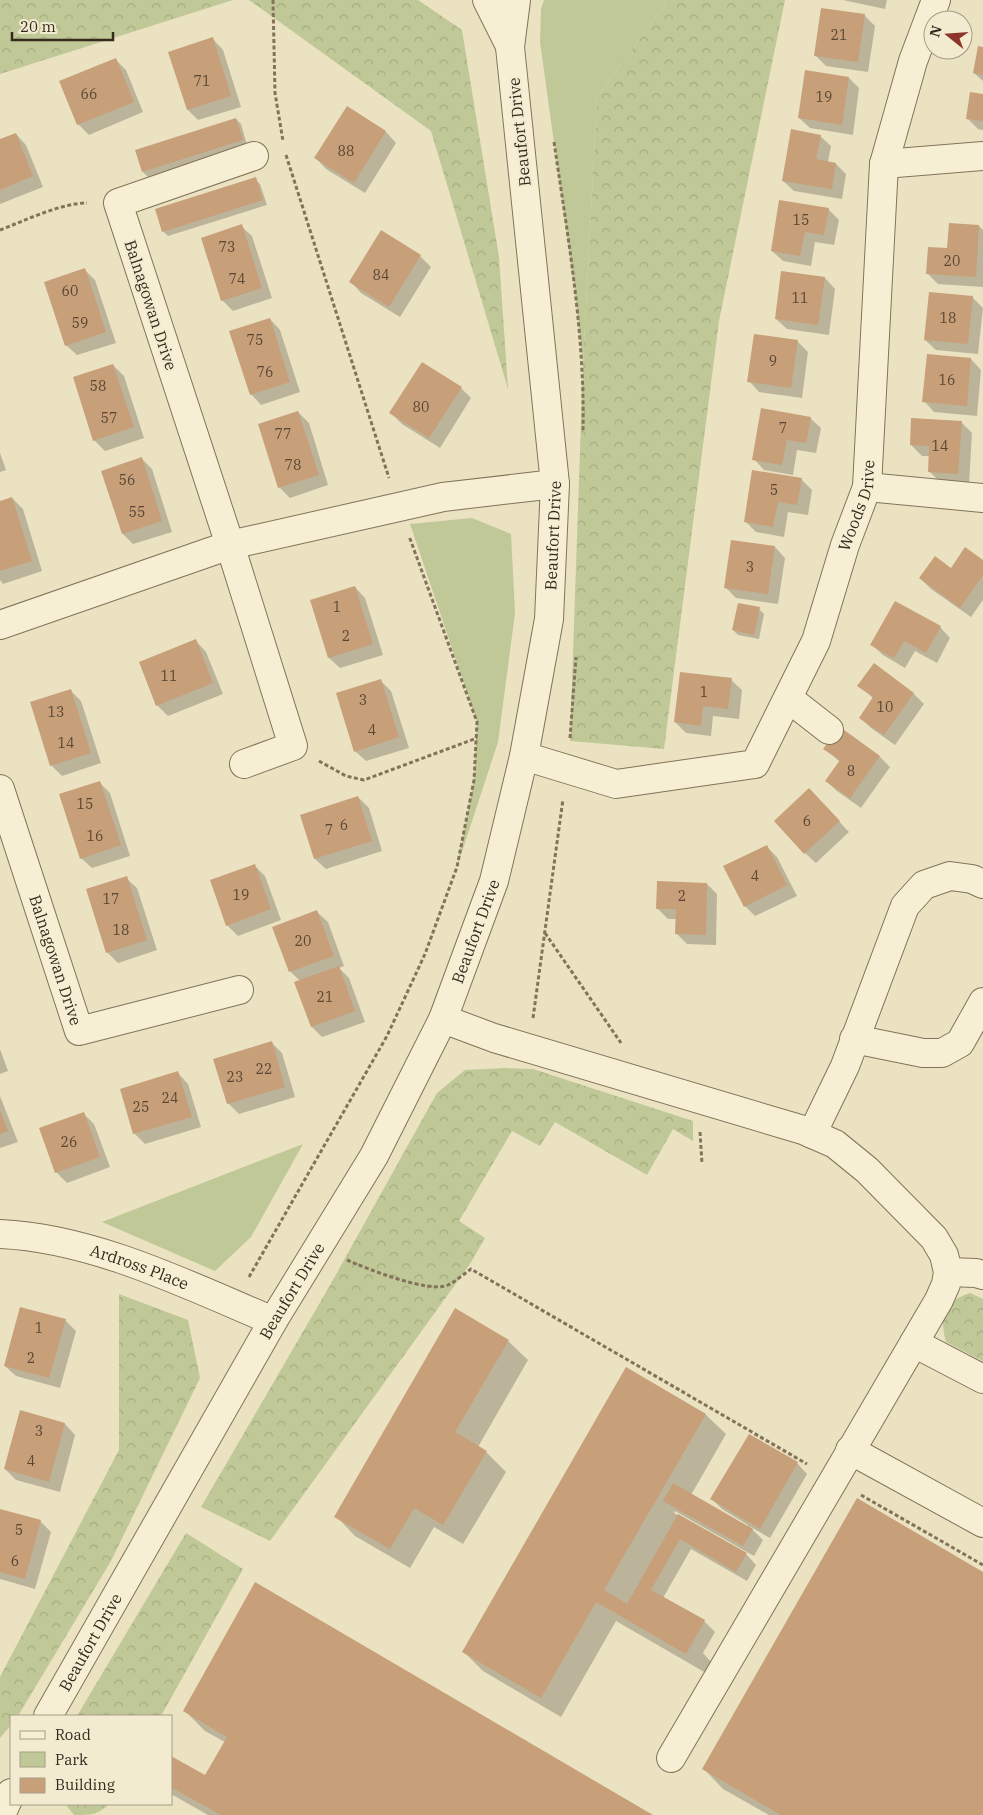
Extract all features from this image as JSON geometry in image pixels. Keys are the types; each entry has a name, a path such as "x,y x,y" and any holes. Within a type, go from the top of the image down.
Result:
{"street":[{"name":"Beaufort Drive","path":"488,0 510,48"},
{"name":"Beaufort Drive","path":"49,1715 273,1321 374,1156 443,1019 494,881 524,756 549,619 555,484 510,48 516,0"},
{"name":"Woods Drive","path":"524,756 616,784 755,764 816,641 845,545 867,487 884,164 913,61 936,0"},
{"path":"118,203 254,156"},
{"path":"884,164 983,156"},
{"name":"Balnagowan Drive","path":"118,203 230,545 293,746"},
{"path":"0,625 230,545 442,497 555,484"},
{"path":"867,487 983,498"},
{"path":"788,698 829,730"},
{"path":"244,764 293,746"},
{"name":"Balnagowan Drive","path":"0,789 79,1031 239,990"},
{"path":"812,1134 845,1066 905,906 924,885 950,876 972,879 983,884"},
{"path":"854,1039 923,1053 942,1053 960,1043 983,1002"},
{"path":"443,1019 494,1038 803,1130 835,1144 867,1170 928,1231 944,1255 948,1272 946,1284 939,1300 670,1758"},
{"name":"Ardross Place","path":"0,1234 24,1235 79,1246 182,1282 273,1321"},
{"path":"948,1272 983,1275"},
{"path":"914,1343 983,1379"},
{"path":"850,1450 983,1523"},
{"path":"1,1815 10,1795"}],"path":[{"path":"234,1304 387,1036 425,954 457,867 474,780 477,722 399,507 284,148 275,93 273,0"},
{"path":"0,230 48,212 80,203 118,203"},
{"path":"293,746 346,776 364,780 476,738"},
{"path":"545,933 622,1045"},
{"path":"318,1248 372,1271 429,1286 447,1286 471,1269 983,1565"}],"green space":[{"path":"0,0 233,0 0,74"},
{"path":"249,0 418,0 462,30 499,257 508,389 431,131"},
{"path":"544,0 665,0 664,5 597,98 583,364 540,42 541,9"},
{"path":"665,0 785,0 719,321 664,749 570,741 583,364 597,98 664,5"},
{"path":"472,518 511,534 515,613 498,742 457,867 474,780 477,722 410,524"},
{"path":"533,1069 693,1121 693,1141 673,1129 647,1175 555,1122 540,1146 512,1131 459,1221 485,1238 470,1264 270,1541 201,1507 329,1287 437,1093 465,1070"},
{"path":"303,1144 251,1237 215,1271 102,1222"},
{"path":"970,1293 983,1299 983,1361 946,1342 944,1333 943,1317 945,1311 954,1301"},
{"path":"119,1294 188,1320 200,1378 111,1561 19,1715 10,1715 10,1726 0,1738 0,1677 119,1450"},
{"path":"186,1533 243,1569 162,1715 78,1715"},
{"path":"66,1805 108,1805 94,1814 74,1815"}],"building":[{"path":"821,8 865,14 858,62 814,56"},
{"path":"213,37 231,96 187,110 168,52"},
{"path":"978,46 983,47 983,75 973,73"},
{"path":"116,58 134,102 77,125 59,81"},
{"path":"805,70 849,77 842,125 798,118"},
{"path":"970,92 983,94 983,121 966,119"},
{"path":"347,106 386,131 354,183 314,158"},
{"path":"236,118 243,140 142,172 135,150"},
{"path":"791,129 821,135 816,159 836,163 832,189 782,181"},
{"path":"16,133 33,176 0,190 0,139"},
{"path":"256,177 263,200 162,232 155,209"},
{"path":"779,200 829,208 824,235 805,232 800,256 771,251"},
{"path":"949,223 979,225 976,277 926,274 928,247 947,248"},
{"path":"242,224 262,288 221,301 201,238"},
{"path":"381,230 421,255 389,307 349,282"},
{"path":"85,268 106,332 65,346 44,282"},
{"path":"781,271 825,277 818,325 775,319"},
{"path":"929,292 973,296 968,344 924,340"},
{"path":"270,318 290,382 250,395 229,331"},
{"path":"754,334 798,340 791,388 747,382"},
{"path":"927,354 971,358 967,406 922,402"},
{"path":"422,362 462,387 429,438 389,413"},
{"path":"113,364 134,427 93,441 73,377"},
{"path":"761,408 811,417 806,443 787,440 782,465 752,460"},
{"path":"298,411 319,475 278,488 258,424"},
{"path":"911,418 962,421 958,474 928,472 929,446 910,445"},
{"path":"142,457 162,521 122,534 101,471"},
{"path":"752,470 802,478 797,505 778,502 773,527 744,522"},
{"path":"12,497 32,561 0,571 0,501"},
{"path":"731,540 775,546 768,594 724,588"},
{"path":"965,547 983,560 983,575 960,608 919,578 935,556 951,568"},
{"path":"355,586 373,644 328,658 310,600"},
{"path":"895,601 941,626 926,653 904,641 894,658 870,645"},
{"path":"738,603 760,607 754,635 732,630"},
{"path":"196,639 213,683 156,706 139,662"},
{"path":"874,663 914,693 884,735 859,718 873,697 857,686"},
{"path":"680,672 732,678 728,709 703,706 701,726 674,722"},
{"path":"381,679 399,737 354,752 336,693"},
{"path":"71,689 91,753 50,766 30,702"},
{"path":"840,727 880,756 850,798 825,781 840,760 823,749"},
{"path":"100,781 121,845 80,859 59,794"},
{"path":"809,788 840,821 804,854 774,821"},
{"path":"358,796 372,841 314,859 300,815"},
{"path":"767,845 787,885 744,907 723,866"},
{"path":"255,864 271,909 226,926 210,880"},
{"path":"127,876 147,940 106,953 86,889"},
{"path":"657,881 707,883 706,935 675,934 676,909 656,909"},
{"path":"317,910 334,956 289,972 272,927"},
{"path":"339,966 355,1011 311,1027 294,982"},
{"path":"272,1041 285,1087 227,1104 213,1059"},
{"path":"178,1071 192,1117 133,1134 120,1089"},
{"path":"0,1110 8,1131 0,1134"},
{"path":"84,1112 100,1157 55,1173 39,1128"},
{"path":"20,1307 66,1319 49,1378 4,1366"},
{"path":"455,1308 509,1340 455,1432 487,1451 443,1525 414,1508 390,1549 334,1517"},
{"path":"626,1367 706,1414 604,1590 627,1604 678,1514 747,1553 736,1572 680,1539 651,1590 705,1620 686,1654 596,1602 541,1698 462,1652"},
{"path":"20,1410 65,1423 49,1482 4,1469"},
{"path":"749,1434 798,1462 760,1529 710,1499"},
{"path":"673,1483 753,1529 743,1546 663,1501"},
{"path":"857,1498 983,1572 983,1815 781,1815 702,1769"},
{"path":"0,1509 41,1520 25,1579 0,1572"},
{"path":"255,1582 653,1815 221,1815 172,1788 172,1757 205,1775 227,1737 183,1711"}]}
